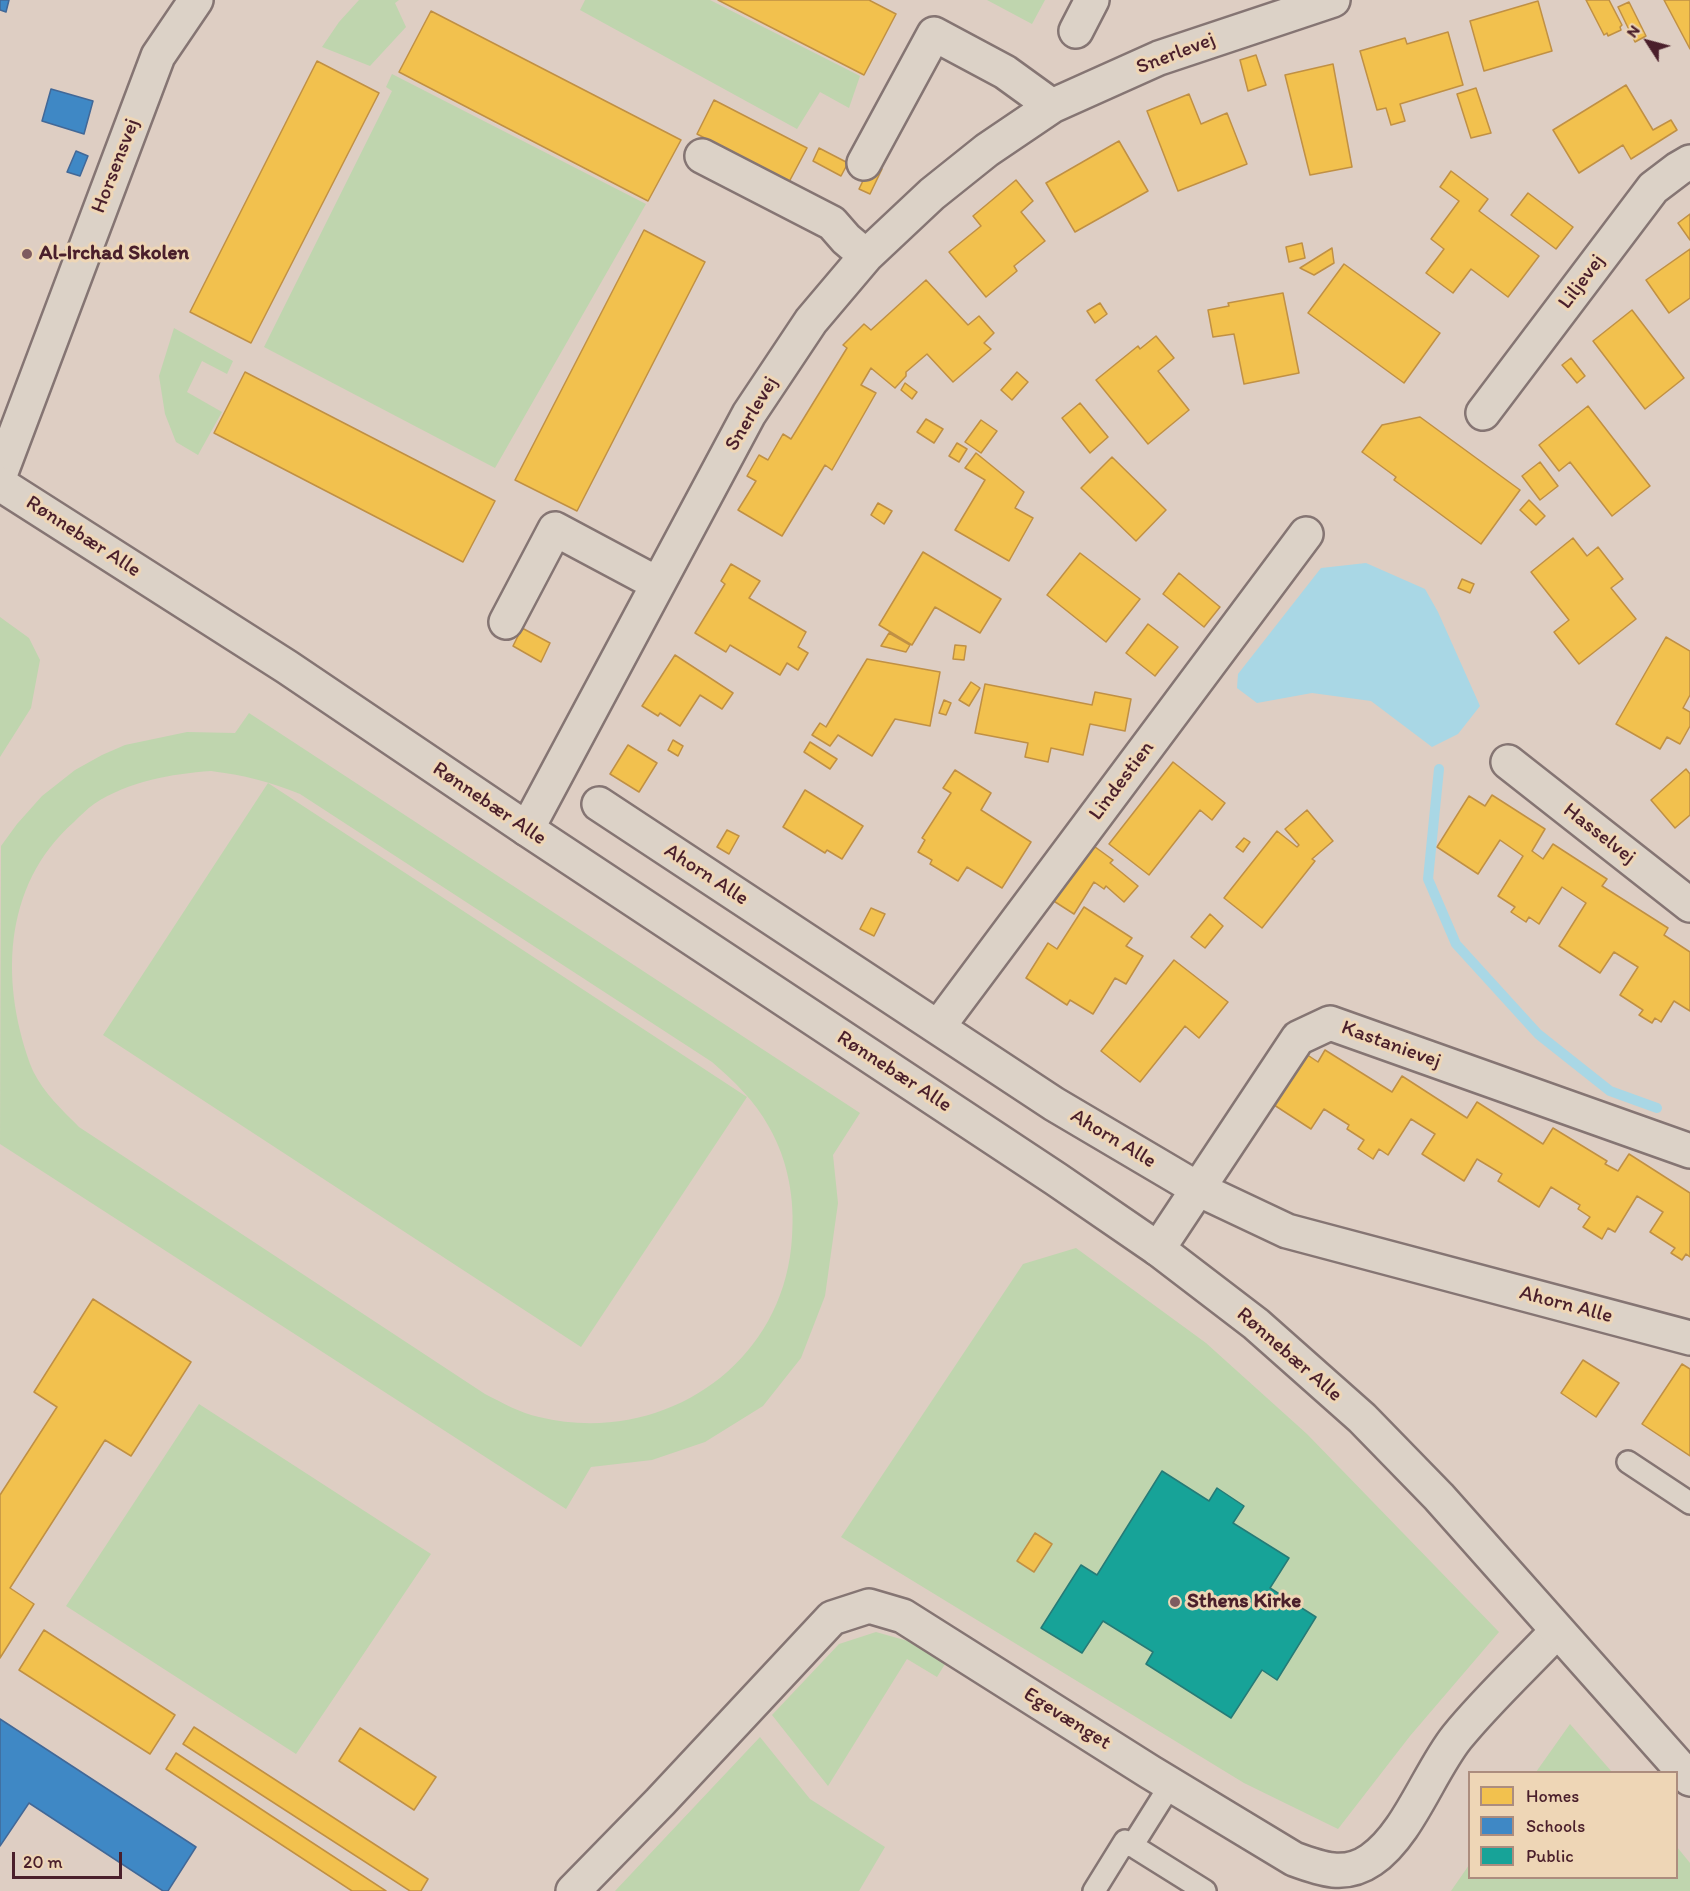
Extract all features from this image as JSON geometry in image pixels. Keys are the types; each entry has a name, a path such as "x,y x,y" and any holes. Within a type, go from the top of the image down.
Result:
{"street":[{"name":"Horsensvej","path":"0,474 158,56 196,0"},
{"path":"1076,31 1092,0"},
{"name":"Snerlevej","path":"526,829 749,414 812,321 866,256 932,194 987,150 1052,106 1159,58 1310,3"},
{"path":"864,163 934,34 1005,72 1052,106"},
{"path":"702,156 832,223 866,256"},
{"name":"Liljevej","path":"1483,413 1653,188 1677,168 1690,162"},
{"name":"Rønnebær Alle","path":"0,484 287,667 526,829 1046,1172 1158,1249 1256,1324 1362,1418 1439,1497 1690,1779"},
{"path":"506,622 555,529 658,584"},
{"name":"Lindestien","path":"938,1027 1306,534"},
{"name":"Hasselvej","path":"1508,762 1690,905"},
{"name":"Ahorn Alle","path":"599,804 1054,1104 1198,1189 1287,1231 1690,1338"},
{"name":"Kastanievej","path":"1158,1249 1298,1038 1330,1023 1690,1151"},
{"name":"Egevænget","path":"573,1891 660,1802 832,1618 869,1606 903,1616 1171,1784 1294,1858 1348,1881 1395,1837 1456,1739 1488,1702 1557,1631"}],"lane":[{"path":"1628,1462 1690,1503"},
{"path":"1132,1846 1171,1784"},
{"path":"1094,1891 1125,1841 1205,1891"}],"green space":[{"path":"359,0 399,0 395,3 406,27 370,66 322,47 339,22"},
{"path":"585,0 710,0 860,76 849,108 820,92 797,129 580,10"},
{"path":"987,0 1045,0 1032,24"},
{"path":"392,74 646,204 495,468 264,347 392,91 386,87"},
{"path":"174,328 233,361 227,374 202,361 187,392 222,412 198,455 176,442 165,414 159,376"},
{"path":"0,617 29,638 40,660 31,708 0,757"},
{"path":"249,713 860,1113 833,1155 838,1203 825,1296 801,1358 763,1406 705,1442 652,1460 591,1467 566,1509 0,1144 1,846 42,796 75,770 102,755 125,745 187,732 235,733","holes":["211,771 246,777 300,794 712,1062 751,1100 776,1140 785,1166 791,1194 792,1237 784,1283 767,1323 741,1358 709,1386 671,1407 629,1420 585,1423 539,1417 518,1410 485,1394 79,1127 48,1094 33,1071 22,1039 15,1006 12,972 14,939 20,907 32,876 50,848 74,822 91,806 107,796 151,780"]},
{"path":"268,783 747,1097 581,1347 103,1035"},
{"path":"1076,1248 1206,1343 1307,1434 1499,1632 1410,1736 1338,1829 1244,1783 841,1537 1023,1264"},
{"path":"199,1404 431,1554 296,1754 66,1606"},
{"path":"876,1632 908,1641 945,1664 937,1677 907,1659 828,1786 772,1715 839,1644"},
{"path":"1570,1724 1611,1771 1537,1771"},
{"path":"760,1737 810,1799 885,1847 859,1891 615,1891"},
{"path":"1678,1848 1690,1863 1690,1891 1451,1891 1468,1866 1468,1879 1678,1879"}],"water":[{"path":"1366,563 1425,589 1438,612 1480,706 1458,734 1432,747 1371,701 1312,693 1257,703 1237,688 1238,674 1321,568"}],"building: Homes":[{"path":"718,0 869,0 896,14 864,75"},
{"path":"1586,0 1609,0 1622,25 1621,30 1608,36 1607,33 1604,35"},
{"path":"1664,0 1690,0 1690,49"},
{"path":"1538,1 1552,51 1484,71 1470,21"},
{"path":"1629,2 1646,36 1635,42 1618,7"},
{"path":"431,11 681,140 648,201 399,72"},
{"path":"1448,32 1463,85 1400,104 1405,121 1391,125 1386,108 1377,110 1360,51 1405,38 1407,44"},
{"path":"1256,55 1266,85 1248,91 1240,60"},
{"path":"317,61 379,93 251,343 190,312"},
{"path":"1333,64 1352,167 1310,175 1285,75"},
{"path":"1626,85 1653,130 1671,120 1677,130 1631,159 1623,145 1579,173 1553,130"},
{"path":"1476,88 1491,133 1471,138 1457,94"},
{"path":"1189,94 1201,124 1227,113 1247,164 1178,191 1147,111"},
{"path":"714,100 807,148 789,182 697,134"},
{"path":"1119,141 1148,191 1075,232 1046,183"},
{"path":"819,148 848,163 841,176 813,161"},
{"path":"871,164 882,169 870,194 859,189"},
{"path":"1451,171 1488,199 1479,211 1539,256 1508,297 1471,269 1453,293 1426,273 1444,249 1431,239 1459,201 1440,187"},
{"path":"1016,180 1033,201 1021,212 1045,241 1014,266 1017,271 986,297 949,252 981,226 973,216"},
{"path":"1528,193 1573,227 1556,249 1511,215"},
{"path":"1690,214 1690,240 1678,223"},
{"path":"644,230 705,262 577,511 515,480"},
{"path":"1302,243 1305,258 1289,262 1286,247"},
{"path":"1332,248 1334,263 1314,275 1300,268"},
{"path":"1690,249 1690,298 1669,313 1646,280"},
{"path":"1344,264 1440,333 1404,383 1308,313"},
{"path":"926,280 968,325 979,316 994,333 984,343 991,349 953,382 927,354 906,372 906,376 895,388 871,368 861,385 876,393 832,470 825,465 782,536 738,510 756,481 747,476 759,455 768,460 783,434 791,439 847,348 843,345 864,324 871,330"},
{"path":"1283,293 1299,373 1244,384 1234,334 1213,337 1208,310 1229,306 1228,303"},
{"path":"1100,303 1107,314 1095,323 1087,311"},
{"path":"1632,310 1684,378 1645,409 1593,341"},
{"path":"1156,336 1174,358 1158,371 1189,410 1148,444 1096,380 1138,346 1140,349"},
{"path":"1571,358 1585,376 1577,383 1562,365"},
{"path":"245,372 495,501 463,562 214,433"},
{"path":"1017,372 1028,382 1012,400 1001,390"},
{"path":"905,383 917,392 912,399 901,390"},
{"path":"1080,403 1108,437 1090,453 1062,418"},
{"path":"1588,406 1650,486 1612,516 1570,462 1559,471 1539,445"},
{"path":"1420,417 1520,490 1481,544 1394,480 1396,477 1362,452 1382,425"},
{"path":"926,419 943,429 934,443 917,432"},
{"path":"981,420 997,431 981,453 965,442"},
{"path":"957,443 967,449 959,462 949,456"},
{"path":"976,453 1024,492 1015,508 1033,518 1009,561 955,530 985,480 965,468"},
{"path":"1112,457 1166,510 1136,541 1081,488"},
{"path":"1540,462 1558,486 1540,500 1522,476"},
{"path":"1529,500 1545,516 1536,525 1520,510"},
{"path":"878,503 892,511 884,524 871,515"},
{"path":"1573,538 1587,556 1598,547 1623,579 1611,588 1636,619 1579,664 1554,632 1569,620 1531,572"},
{"path":"923,552 1001,599 980,633 935,607 912,645 879,625"},
{"path":"1080,553 1140,599 1106,642 1047,595"},
{"path":"731,564 760,581 749,598 806,632 798,647 808,653 798,670 787,663 780,675 730,645 726,652 695,633 725,584 721,581"},
{"path":"1179,573 1220,607 1204,627 1163,594"},
{"path":"1462,579 1474,584 1470,593 1458,588"},
{"path":"1148,624 1178,647 1155,676 1126,653"},
{"path":"522,628 550,643 541,662 513,646"},
{"path":"889,633 910,645 906,652 881,646"},
{"path":"1666,637 1690,651 1690,695 1683,708 1690,712 1690,726 1680,744 1667,737 1660,749 1616,724"},
{"path":"955,645 966,646 964,660 953,659"},
{"path":"675,655 733,693 722,709 700,695 680,726 660,713 658,716 642,706"},
{"path":"867,659 940,672 930,726 895,719 872,756 838,735 830,746 812,735 820,723 826,727"},
{"path":"971,682 980,688 969,706 959,700"},
{"path":"985,684 1092,705 1095,692 1131,699 1125,731 1090,724 1083,755 1051,748 1048,762 1025,757 1028,743 975,733"},
{"path":"944,700 951,703 946,715 939,713"},
{"path":"673,740 683,746 678,756 668,750"},
{"path":"810,742 837,759 830,769 804,752"},
{"path":"628,745 657,763 639,792 610,774"},
{"path":"1173,762 1225,803 1212,820 1200,810 1149,875 1109,844"},
{"path":"1686,769 1690,774 1690,815 1675,828 1651,800"},
{"path":"955,770 991,793 981,810 1031,842 1002,888 967,867 958,881 930,864 932,860 918,852 925,840 922,838 951,793 943,788"},
{"path":"805,790 863,826 842,859 827,850 825,853 783,827"},
{"path":"1492,795 1545,829 1532,851 1543,859 1553,844 1607,879 1602,886 1668,928 1664,935 1690,952 1690,1011 1674,1001 1661,1022 1655,1018 1652,1023 1639,1015 1643,1010 1620,995 1638,967 1614,952 1600,973 1559,946 1586,903 1562,887 1539,924 1529,917 1526,922 1511,912 1515,907 1498,896 1523,856 1500,840 1478,874 1437,847 1469,796 1485,806"},
{"path":"1307,810 1333,841 1312,859 1315,861 1262,928 1224,898 1277,831 1297,847 1299,845 1285,829"},
{"path":"727,830 739,836 729,854 717,847"},
{"path":"1244,838 1250,842 1243,852 1236,847"},
{"path":"1091,844 1113,860 1110,863 1138,886 1124,902 1106,886 1104,889 1094,882 1074,914 1049,898"},
{"path":"1084,907 1132,938 1126,946 1143,956 1126,984 1115,978 1093,1014 1070,1000 1067,1005 1026,978 1048,943 1057,949"},
{"path":"871,908 885,914 874,936 860,929"},
{"path":"1210,914 1223,926 1205,948 1191,937"},
{"path":"1174,960 1228,1002 1199,1038 1185,1026 1140,1082 1101,1051"},
{"path":"1325,1050 1392,1092 1402,1076 1467,1118 1477,1102 1543,1144 1553,1128 1607,1161 1605,1164 1618,1171 1629,1154 1690,1193 1690,1257 1686,1254 1682,1260 1671,1253 1675,1248 1650,1232 1663,1212 1637,1196 1615,1232 1608,1228 1602,1239 1583,1227 1590,1217 1578,1209 1580,1205 1551,1187 1539,1207 1498,1181 1502,1174 1477,1159 1464,1181 1422,1154 1435,1134 1411,1119 1388,1155 1379,1149 1373,1159 1358,1149 1364,1140 1347,1129 1349,1125 1324,1109 1311,1129 1271,1103 1303,1052 1318,1062"},
{"path":"93,1299 191,1362 131,1456 105,1440 10,1588 34,1604 0,1658 0,1495 57,1407 34,1392"},
{"path":"1583,1360 1619,1383 1596,1417 1561,1393"},
{"path":"1682,1364 1690,1369 1690,1456 1642,1424"},
{"path":"1035,1533 1052,1544 1034,1572 1017,1561"},
{"path":"44,1630 175,1715 150,1754 19,1670"},
{"path":"194,1727 428,1879 421,1891 410,1891 183,1744"},
{"path":"360,1728 436,1777 414,1810 339,1761"},
{"path":"176,1753 386,1891 352,1891 166,1769"}],"building: Schools":[{"path":"0,0 9,0 6,12 0,10"},
{"path":"51,89 93,101 84,134 42,121"},
{"path":"76,151 88,156 80,176 67,172"},
{"path":"0,1719 196,1847 168,1891 163,1891 29,1803 0,1846"}],"building: Public":[{"name":"Sthens Kirke","path":"1162,1471 1209,1501 1217,1488 1244,1506 1233,1523 1289,1558 1270,1588 1316,1617 1277,1680 1262,1670 1231,1718 1146,1664 1153,1652 1103,1621 1082,1653 1041,1628 1081,1565 1097,1575"}],"waterway":[{"path":"1439,769 1428,879 1456,944 1538,1034 1610,1091 1657,1108"}],"place":[{"name":"Al-Irchad Skolen","path":"27,254"},
{"name":"Sthens Kirke","path":"1175,1602"}]}
